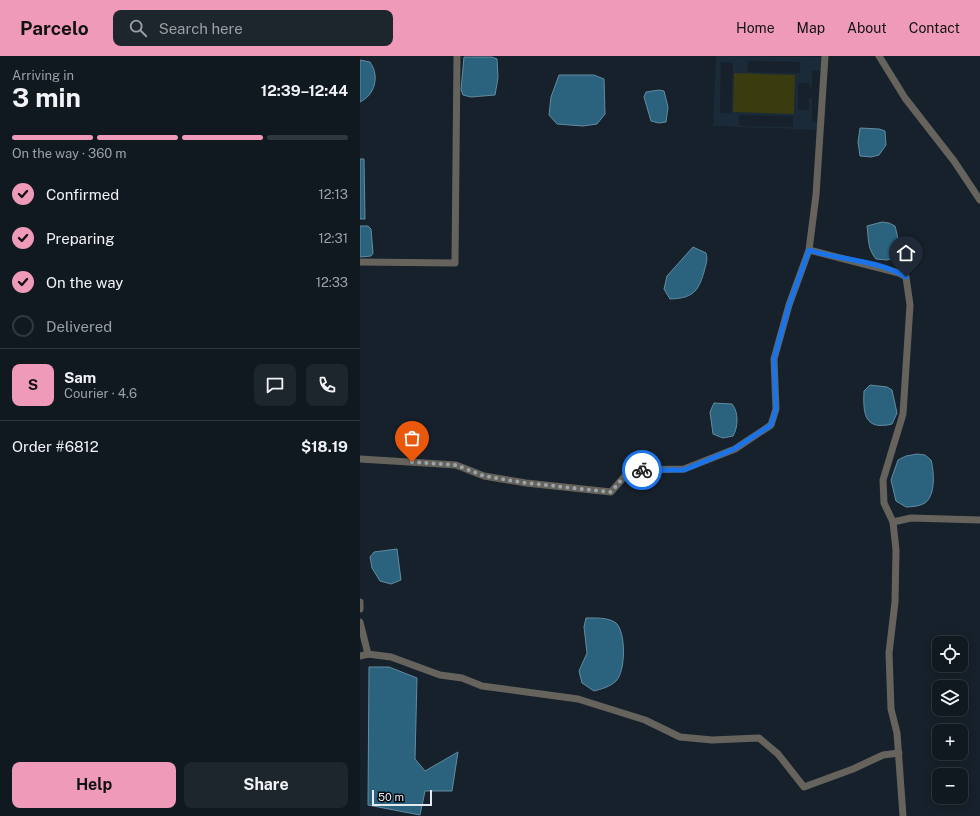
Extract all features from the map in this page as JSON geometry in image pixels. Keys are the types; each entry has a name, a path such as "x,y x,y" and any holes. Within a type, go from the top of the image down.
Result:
{"street":[{"path":"360,262 455,263 458,56"},
{"path":"360,459 456,465 484,476 512,481 611,492 630,470 684,470 734,449 771,425 776,409 774,359 789,305 809,250 816,195 825,56"},
{"path":"879,56 904,98 954,161 980,200"},
{"path":"809,250 829,256 856,260 899,273 906,277 910,305 903,414 883,480 884,503 893,522 896,565 895,602 889,653 891,709 897,733 903,816"},
{"path":"893,522 911,518 980,520"},
{"path":"360,602 360,609"},
{"path":"360,622 368,654"},
{"path":"360,656 368,654 391,656 440,675 462,678 482,686 578,699 645,720 680,737 712,740 759,738 778,754 804,787 853,769 883,755 898,753"}],"shaded area":[{"path":"716,56 824,57 821,130 713,126","holes":["748,61 800,62 800,73 747,72","721,62 733,63 731,113 720,113","812,71 821,71 821,122 812,122 812,98 809,98 809,110 798,110 798,83 809,83 809,87 812,87","739,115 793,116 793,127 739,126"]},
{"path":"734,73 795,75 794,114 733,112"}],"water":[{"path":"464,57 492,57 497,59 498,78 495,95 471,97 463,95 461,90"},
{"path":"360,60 370,62 375,73 375,79 369,95 360,102"},
{"path":"559,75 594,75 604,79 605,114 597,124 583,126 557,124 549,115 551,97"},
{"path":"659,90 664,91 668,107 666,122 659,123 651,121 644,97 646,92"},
{"path":"860,128 879,129 885,131 886,145 879,155 871,157 860,156 858,142"},
{"path":"360,159 364,159 365,219 360,219"},
{"path":"882,222 895,226 898,238 898,250 894,258 887,260 876,259 871,251 868,240 867,226"},
{"path":"360,226 368,226 371,229 373,253 371,256 360,257"},
{"path":"693,247 706,253 707,255 702,279 697,289 693,293 684,297 670,299 664,289 667,276"},
{"path":"870,385 887,387 892,390 897,413 892,424 876,425 867,418 864,406 864,391"},
{"path":"714,403 732,404 734,407 737,420 735,433 733,436 723,438 713,434 710,412"},
{"path":"917,454 925,455 931,460 933,470 933,489 929,499 925,503 906,507 896,501 891,480 898,460 906,456"},
{"path":"397,549 401,580 391,584 380,581 372,568 370,557 374,552"},
{"path":"586,618 605,619 616,623 622,634 624,652 622,669 616,681 605,688 594,691 582,683 579,671 587,653 584,627"},
{"path":"369,667 389,667 417,678 415,759 425,771 458,752 452,791 425,791 420,815 368,805"}],"way so far":[{"path":"412,462 456,465 484,476 526,483 611,492 630,470 642,470"}],"route":[{"path":"642,470 684,470 734,449 771,425 776,409 774,359 789,305 802,273 809,250 829,256 856,260 899,273 906,277"}]}
